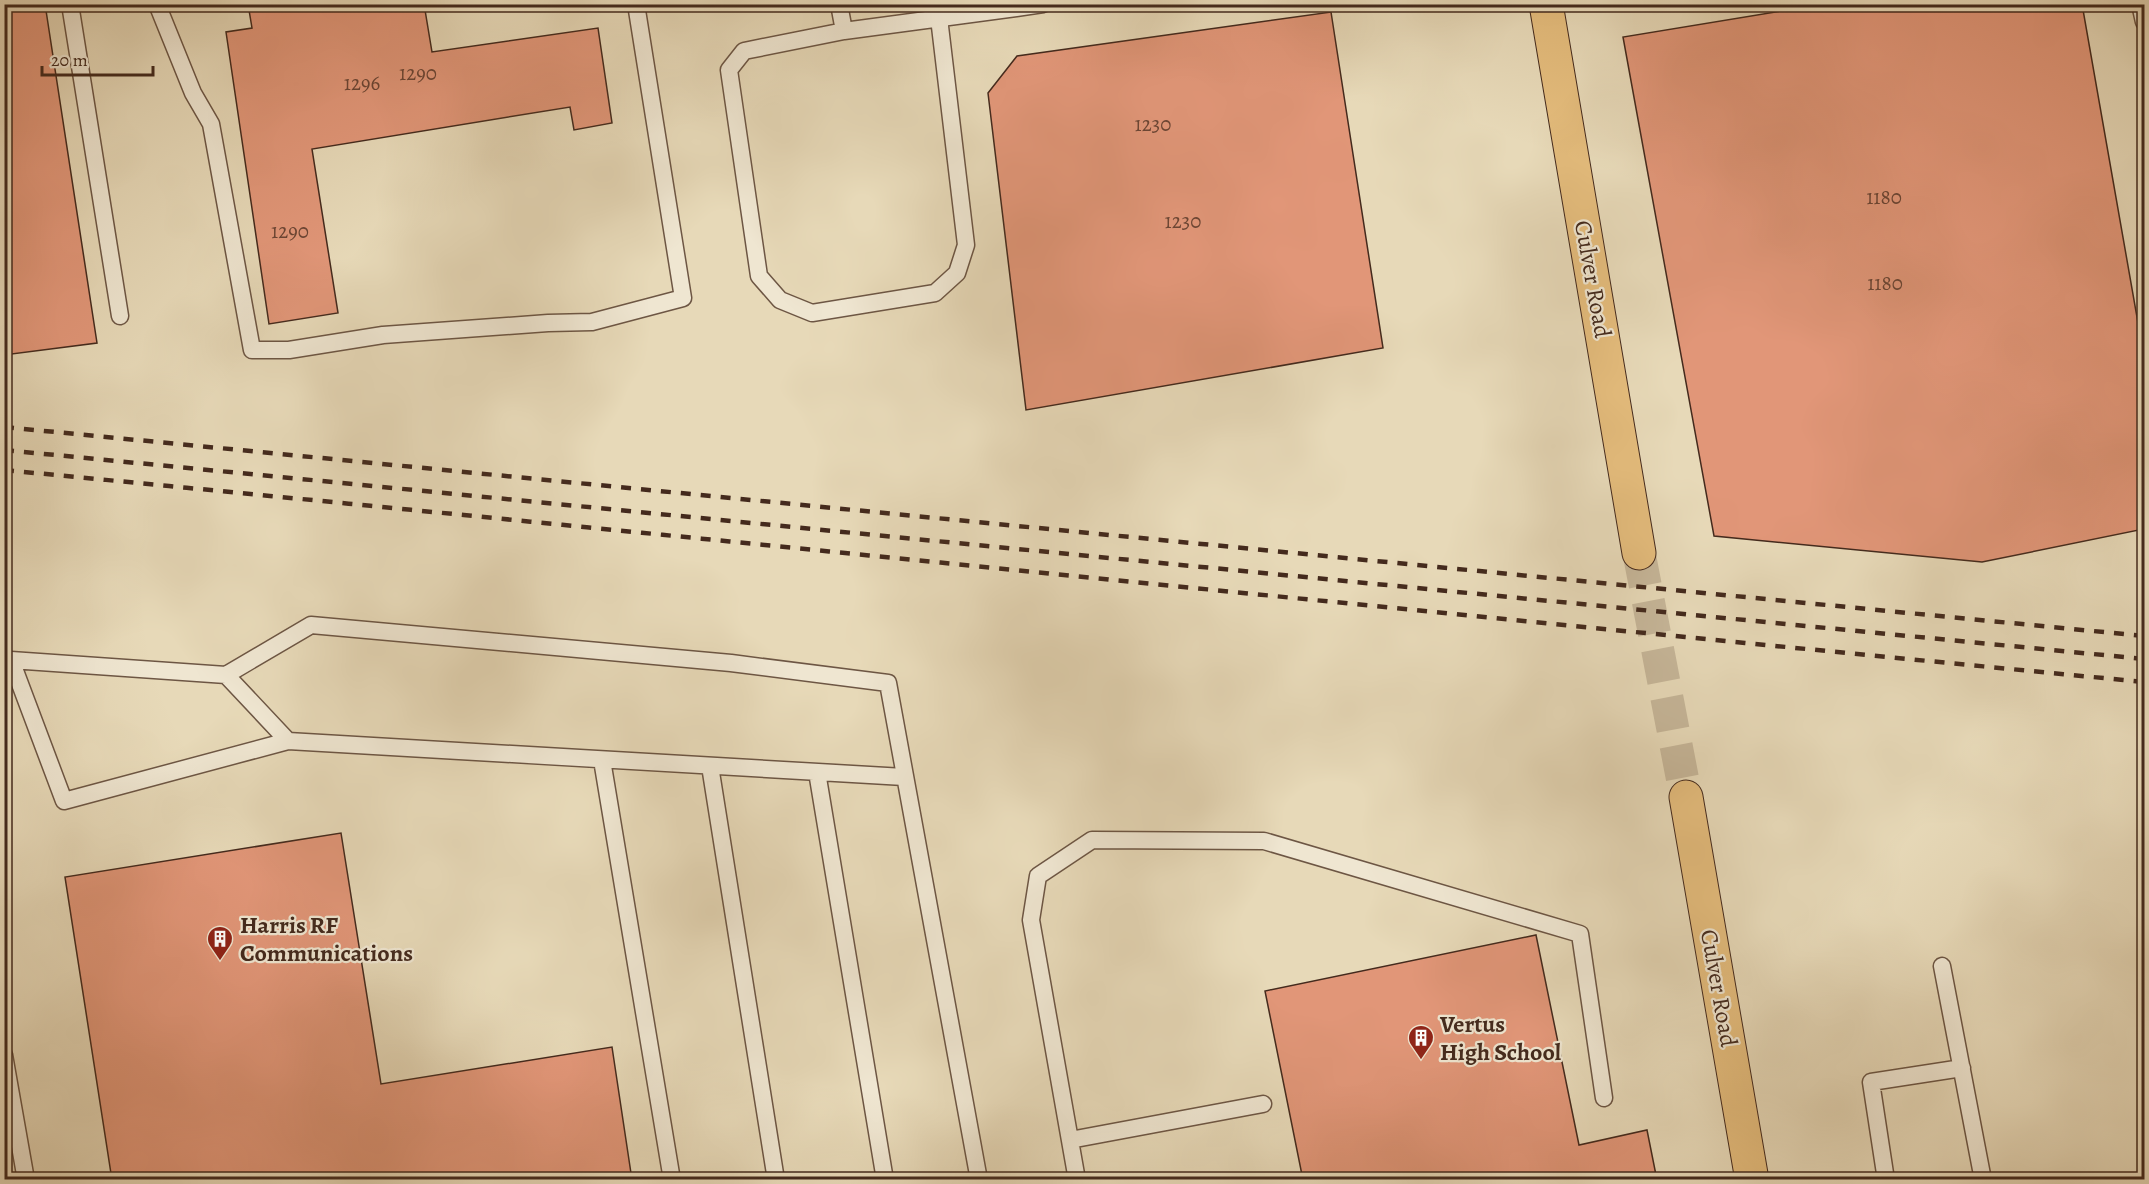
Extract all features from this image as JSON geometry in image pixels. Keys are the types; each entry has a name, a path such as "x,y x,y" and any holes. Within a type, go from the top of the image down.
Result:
{"main road":[{"name":"Culver Road","path":"1546,4 1639,552"},
{"name":"Culver Road","path":"1686,797 1752,1179"}],"lane":[{"path":"70,4 120,316"},
{"path":"157,4 193,93 211,124 252,350 289,351 383,335 592,322 683,298 636,4"},
{"path":"839,4 844,31"},
{"path":"939,18 966,245 957,273 935,293 812,313 780,300 759,276 729,69 744,51 844,31 1016,6 1043,4"},
{"path":"2140,4 2145,22"},
{"path":"904,777 288,741 64,801 11,660 226,675 311,625 731,663 888,683 979,1179"},
{"path":"226,675 288,741"},
{"path":"602,760 672,1179"},
{"path":"710,766 776,1179"},
{"path":"817,772 885,1179"},
{"path":"1077,1179 1031,920 1038,876 1092,840 1264,841 1580,934 1604,1098"},
{"path":"1942,966 1983,1179"},
{"path":"4,1055 26,1179"},
{"path":"1886,1179 1871,1082 1962,1068"},
{"path":"1070,1140 1263,1104"}],"building":[{"path":"4,4 45,4 97,343 4,355"},
{"path":"248,4 424,4 432,52 598,28 612,123 574,130 570,107 312,149 338,313 269,324 226,32 252,28"},
{"path":"1824,4 2082,4 2144,357 2144,529 1982,562 1714,536 1623,37"},
{"path":"1331,12 1383,348 1026,410 988,93 1017,56"},
{"name":"Harris RF Communications","path":"341,833 381,1084 612,1047 632,1180 112,1180 65,877"},
{"name":"Vertus High School","path":"1536,935 1579,1145 1647,1130 1657,1180 1303,1180 1265,991"}],"tunnel":[{"path":"1639,553 1686,797"}],"railway":[{"path":"4,427 2144,636"},
{"path":"4,450 2144,659"},
{"path":"4,470 2144,682"}],"place":[{"name":"Harris RF Communications","path":"220,962"},
{"name":"Vertus High School","path":"1421,1061"}]}
